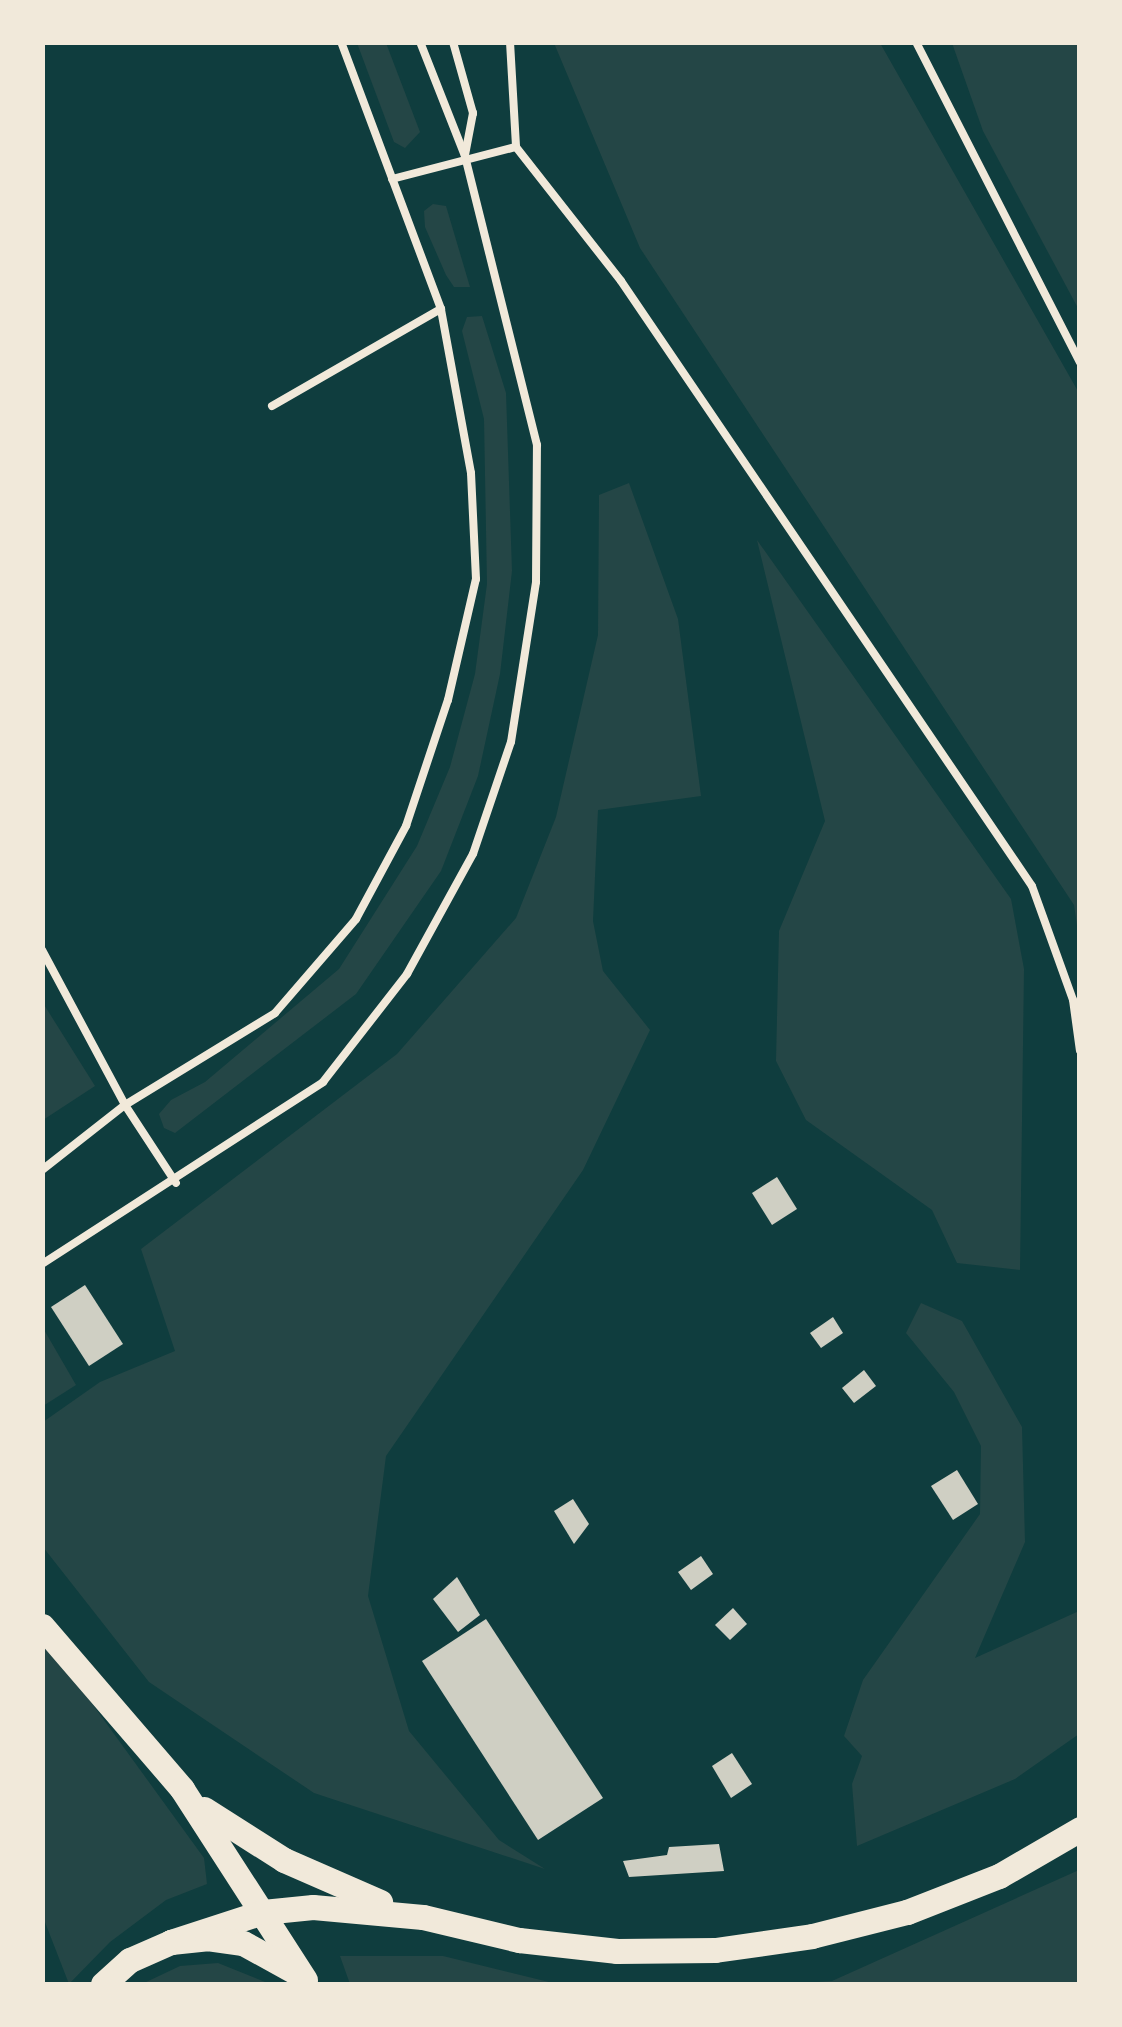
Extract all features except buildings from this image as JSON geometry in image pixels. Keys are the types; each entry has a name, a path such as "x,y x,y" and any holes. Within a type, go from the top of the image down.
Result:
{"main road":[{"path":"42,1626 182,1789 218,1822 284,1860 423,1916 518,1940 616,1951 734,1947 812,1936 908,1912 999,1876 1079,1830"},
{"path":"182,1789 307,1982"},
{"path":"103,1984 130,1960 171,1942 263,1912 351,1908 423,1916"},
{"path":"171,1942 243,1943 277,1957 307,1982"}],"lane":[{"path":"42,1170 126,1105 276,1014 356,919 406,826 448,700 476,579 472,473 441,310 341,42"},
{"path":"42,1264 176,1182 322,1082 407,974 472,854 511,742 536,582 537,445 465,156 420,42"},
{"path":"454,42 472,112 465,156"},
{"path":"510,42 516,147 621,280 1032,886 1073,1000 1080,1052"},
{"path":"916,42 1080,362"},
{"path":"392,180 465,156 516,147"},
{"path":"272,406 441,310"},
{"path":"42,950 126,1105 176,1182"}],"shaded area":[{"path":"357,43 386,43 420,132 405,148 394,142"},
{"path":"554,43 880,43 1079,393 1079,939 1074,905 640,248"},
{"path":"952,43 1079,43 1079,310 983,131"},
{"path":"433,204 446,206 470,287 454,287 446,275 425,227 424,211"},
{"path":"482,316 506,393 512,571 500,674 478,776 441,871 356,994 175,1133 164,1128 159,1114 171,1100 205,1082 339,969 417,846 450,767 475,674 487,584 484,419 462,331 467,317"},
{"path":"629,483 678,619 701,796 598,810 593,921 603,971 650,1030 583,1170 386,1456 368,1596 409,1731 499,1840 545,1869 314,1793 149,1682 43,1547 43,1422 100,1382 175,1351 141,1249 397,1054 516,918 556,817 598,635 599,495"},
{"path":"757,540 1011,899 1024,969 1020,1270 957,1263 932,1210 806,1120 776,1061 779,931 825,821"},
{"path":"43,1003 95,1086 42,1120"},
{"path":"921,1303 962,1321 1022,1427 1025,1542 975,1658 1079,1611 1079,1734 1015,1779 857,1846 852,1784 862,1756 844,1736 863,1680 980,1514 981,1446 954,1392 906,1333"},
{"path":"43,1328 76,1385 42,1406"},
{"path":"43,1636 204,1858 207,1884 166,1900 110,1942 69,1984 43,1917"},
{"path":"1079,1870 1079,1984 784,1984 832,1981"},
{"path":"340,1956 443,1956 553,1983 601,1984 350,1984"},
{"path":"218,1963 270,1984 142,1984 180,1966"}]}
